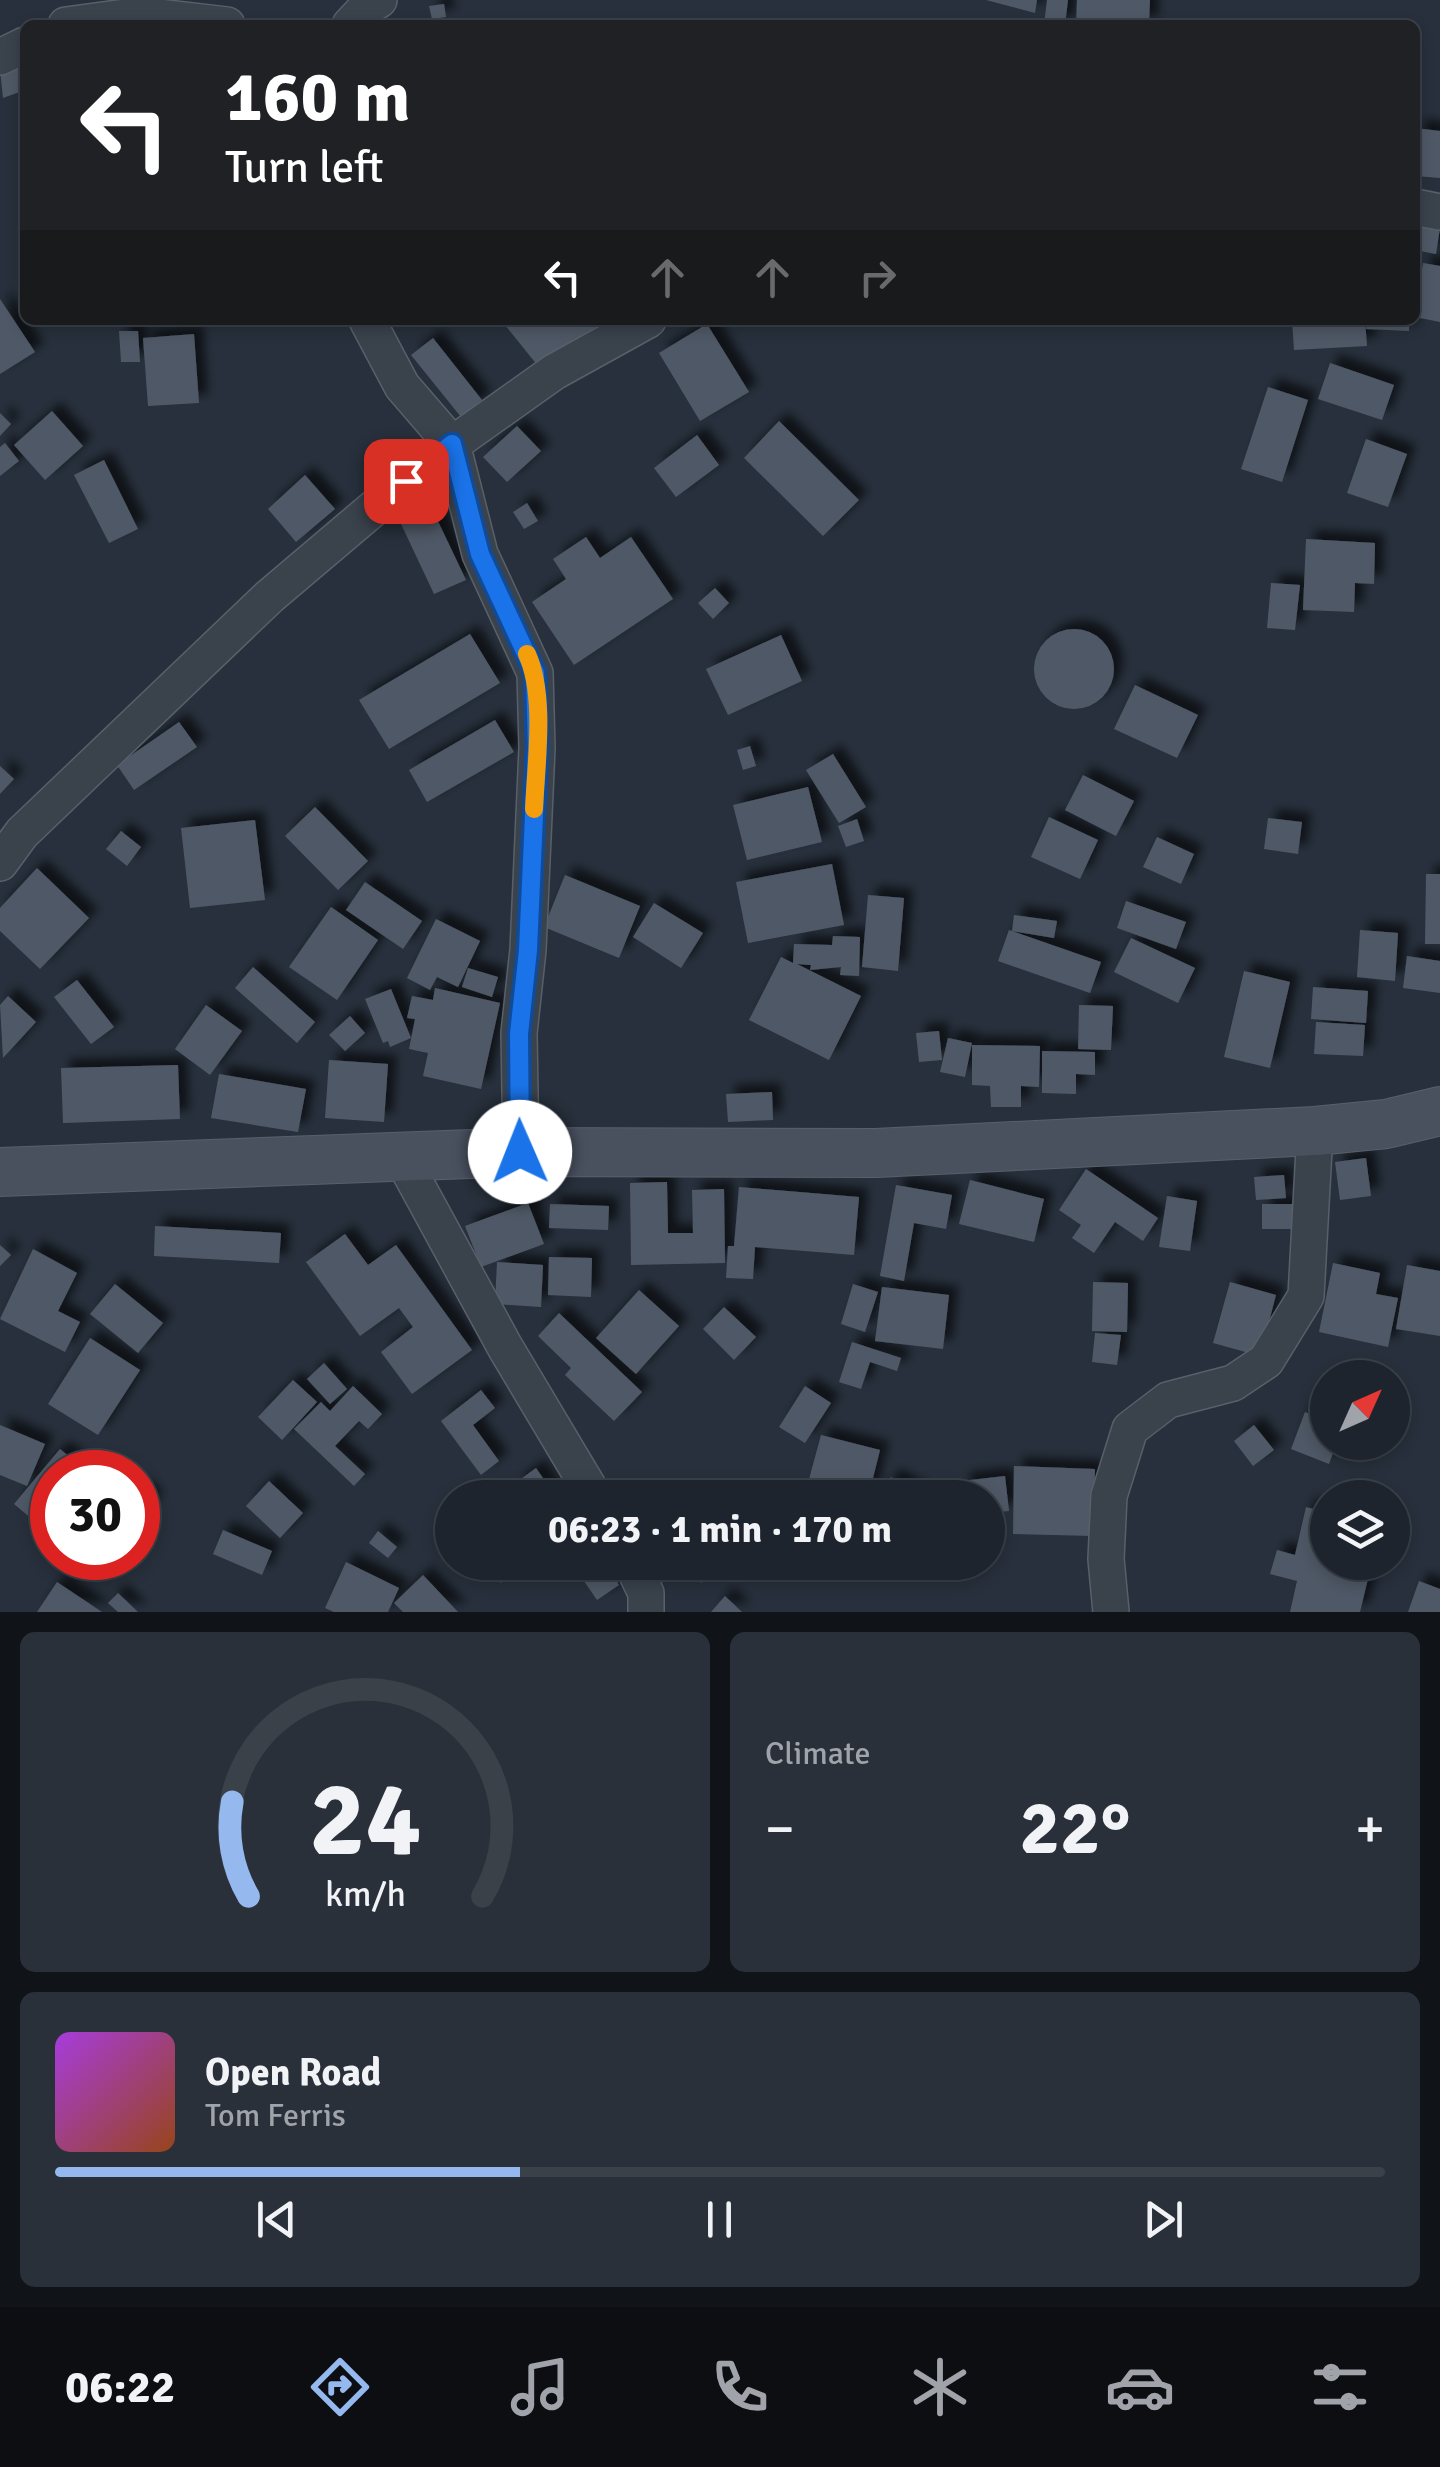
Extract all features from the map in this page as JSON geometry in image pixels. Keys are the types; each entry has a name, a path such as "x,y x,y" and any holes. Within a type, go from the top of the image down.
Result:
{"main road":[{"path":"0,1172 520,1152 876,1154 1315,1131 1386,1124 1440,1112"}],"street":[{"path":"354,20 366,6 379,0"},
{"path":"108,20 174,10 209,20"},
{"path":"370,325 402,386 452,444 480,554 535,673 537,748 528,950 519,1034 520,1152"},
{"path":"0,863 22,834 269,597 452,444 554,372 639,325"},
{"path":"1112,1612 1106,1558 1109,1496 1130,1428 1168,1400 1233,1383 1266,1361 1306,1296 1315,1131"},
{"path":"402,1158 505,1346 584,1480"},
{"path":"640,1580 646,1593 646,1612"}],"building":[{"path":"986,0 1037,0 1035,13"},
{"path":"1047,0 1068,0 1066,20 1045,20"},
{"path":"1077,0 1150,0 1149,20 1076,20"},
{"path":"444,4 446,17 432,19 429,6"},
{"path":"20,63 20,92 3,98 0,70"},
{"path":"1420,129 1440,131 1440,178 1420,176"},
{"path":"1420,225 1440,228 1436,254 1420,251"},
{"path":"1423,263 1440,266 1440,322 1420,318"},
{"path":"0,299 35,352 0,374"},
{"path":"505,325 598,325 542,371"},
{"path":"708,325 749,392 700,421 659,353"},
{"path":"1292,325 1365,325 1367,346 1294,350"},
{"path":"1366,325 1409,325 1409,331 1366,329"},
{"path":"119,331 138,331 140,362 121,362"},
{"path":"194,334 199,403 148,406 143,338"},
{"path":"433,338 482,400 461,417 411,355"},
{"path":"1330,363 1394,385 1382,420 1318,399"},
{"path":"1268,387 1308,400 1282,482 1241,469"},
{"path":"52,411 83,446 45,480 14,445"},
{"path":"0,413 11,424 0,436"},
{"path":"779,421 859,500 823,536 744,458"},
{"path":"517,426 541,451 507,482 483,457"},
{"path":"697,435 719,465 676,497 654,468"},
{"path":"1366,439 1407,454 1388,507 1347,493"},
{"path":"5,443 19,461 0,476 0,447"},
{"path":"104,460 138,529 109,543 74,475"},
{"path":"305,475 335,509 296,542 268,509"},
{"path":"425,494 466,580 434,594 394,509"},
{"path":"527,503 538,521 524,529 513,512"},
{"path":"586,537 600,558 631,537 673,599 574,665 532,602 566,579 553,559"},
{"path":"1306,539 1375,543 1374,584 1355,583 1354,612 1303,610"},
{"path":"1271,583 1300,585 1295,630 1267,628"},
{"path":"715,588 729,603 713,619 698,603"},
{"path":"1074,629 1089,632 1102,641 1111,654 1111,684 1102,697 1089,706 1074,709 1059,706 1046,697 1037,684 1034,669 1037,654 1046,641 1059,632"},
{"path":"470,634 500,683 389,749 359,700"},
{"path":"781,635 802,681 728,715 706,669"},
{"path":"1135,685 1198,715 1177,758 1114,729"},
{"path":"495,720 514,752 427,802 409,770"},
{"path":"179,722 197,747 134,790 117,765"},
{"path":"750,746 756,766 743,770 737,750"},
{"path":"833,754 866,807 839,823 806,770"},
{"path":"0,766 14,779 0,794"},
{"path":"1083,775 1134,801 1116,836 1065,810"},
{"path":"808,787 822,842 747,860 733,805"},
{"path":"315,807 368,861 338,890 285,836"},
{"path":"1049,817 1098,840 1080,879 1031,857"},
{"path":"1268,818 1302,822 1298,854 1264,849"},
{"path":"857,819 864,841 846,847 838,826"},
{"path":"255,820 265,900 190,908 181,828"},
{"path":"121,831 141,847 127,866 106,849"},
{"path":"1157,837 1194,854 1181,884 1143,867"},
{"path":"832,864 844,925 748,943 736,882"},
{"path":"37,868 89,918 40,969 0,931 0,908"},
{"path":"1426,874 1440,874 1440,944 1425,944"},
{"path":"565,875 640,906 619,958 544,927"},
{"path":"365,882 422,921 403,949 346,910"},
{"path":"868,895 904,898 898,971 862,967"},
{"path":"1126,901 1186,922 1176,949 1117,928"},
{"path":"654,903 703,933 681,968 633,937"},
{"path":"331,907 378,940 337,1000 289,967"},
{"path":"1014,915 1057,921 1054,938 1012,931"},
{"path":"436,919 480,941 458,987 437,977 430,990 407,978"},
{"path":"1009,930 1101,962 1090,993 998,961"},
{"path":"1360,930 1398,933 1395,981 1357,977"},
{"path":"833,936 860,937 859,976 840,975 841,967 810,970 811,965 797,964 861,996 829,1060 749,1020 781,957 793,963 794,944 832,945"},
{"path":"1131,938 1195,968 1178,1003 1114,972"},
{"path":"1407,956 1440,961 1440,993 1403,988"},
{"path":"253,967 315,1022 297,1043 235,988"},
{"path":"468,968 498,977 492,997 462,987"},
{"path":"1244,971 1290,982 1270,1068 1224,1057"},
{"path":"77,980 114,1027 91,1044 54,997"},
{"path":"1313,987 1368,991 1366,1023 1311,1019"},
{"path":"435,988 500,1003 481,1089 423,1076 428,1053 409,1049 415,1019 407,1018 412,996 433,1000"},
{"path":"391,989 411,1038 390,1047 388,1041 383,1043 365,999"},
{"path":"8,996 36,1022 3,1058 0,1005"},
{"path":"206,1005 242,1031 210,1075 175,1049"},
{"path":"1079,1005 1113,1006 1111,1050 1078,1049"},
{"path":"350,1016 365,1033 345,1051 329,1035"},
{"path":"1316,1022 1365,1025 1363,1056 1314,1054"},
{"path":"939,1031 942,1060 919,1062 916,1033"},
{"path":"948,1038 972,1043 965,1077 940,1072"},
{"path":"972,1045 1040,1046 1039,1087 1021,1086 1021,1107 991,1107 990,1086 972,1085"},
{"path":"1042,1051 1095,1052 1095,1075 1076,1074 1076,1094 1042,1093"},
{"path":"329,1060 388,1064 384,1122 325,1118"},
{"path":"178,1065 180,1119 63,1123 61,1068"},
{"path":"219,1074 306,1089 298,1132 211,1118"},
{"path":"772,1092 773,1120 728,1122 726,1094"},
{"path":"1366,1158 1371,1196 1340,1200 1335,1162"},
{"path":"1086,1169 1158,1218 1143,1241 1115,1222 1094,1253 1072,1238 1081,1225 1059,1210"},
{"path":"1284,1175 1286,1198 1256,1200 1254,1177"},
{"path":"970,1180 1044,1199 1034,1242 959,1224"},
{"path":"667,1182 668,1233 693,1233 692,1190 724,1189 725,1263 631,1265 630,1183"},
{"path":"896,1185 952,1195 946,1229 914,1223 904,1281 880,1276"},
{"path":"739,1187 859,1197 854,1255 755,1247 753,1279 726,1278 728,1246 734,1246"},
{"path":"1167,1196 1197,1201 1190,1251 1159,1247"},
{"path":"528,1203 544,1244 481,1267 465,1226"},
{"path":"550,1204 609,1206 608,1230 549,1228"},
{"path":"1262,1204 1295,1204 1295,1229 1262,1229"},
{"path":"155,1226 281,1233 279,1263 154,1256"},
{"path":"345,1234 368,1265 396,1245 472,1350 412,1394 381,1352 413,1327 399,1308 360,1336 306,1262"},
{"path":"0,1245 11,1255 0,1266"},
{"path":"33,1249 77,1273 58,1311 80,1322 65,1352 0,1319"},
{"path":"549,1257 592,1258 591,1297 548,1295"},
{"path":"497,1262 543,1265 541,1307 495,1304"},
{"path":"1333,1263 1380,1273 1376,1294 1398,1298 1388,1347 1319,1332"},
{"path":"1407,1265 1440,1271 1440,1336 1396,1329"},
{"path":"1093,1282 1128,1283 1127,1332 1092,1331"},
{"path":"1230,1282 1276,1295 1260,1356 1213,1343"},
{"path":"115,1284 163,1323 138,1353 90,1314"},
{"path":"853,1284 878,1292 865,1332 841,1324"},
{"path":"882,1287 949,1295 943,1349 875,1341"},
{"path":"639,1290 679,1326 636,1374 596,1338"},
{"path":"724,1307 756,1337 734,1360 703,1329"},
{"path":"559,1313 642,1392 614,1421 565,1375 571,1368 538,1336"},
{"path":"1095,1333 1121,1335 1117,1365 1092,1362"},
{"path":"90,1338 140,1370 98,1435 48,1404"},
{"path":"852,1342 901,1358 897,1371 870,1362 861,1389 839,1382"},
{"path":"324,1363 347,1389 330,1404 307,1379"},
{"path":"293,1380 317,1402 282,1440 258,1417"},
{"path":"353,1386 382,1414 368,1429 359,1421 335,1446 365,1474 354,1486 294,1429 321,1402 330,1411"},
{"path":"805,1386 831,1403 805,1443 779,1427"},
{"path":"481,1390 495,1408 473,1425 499,1461 481,1475 441,1421"},
{"path":"1305,1412 1310,1414 1310,1456 1291,1449"},
{"path":"0,1425 45,1444 42,1450 30,1450 27,1486 0,1475"},
{"path":"1254,1425 1274,1450 1253,1466 1234,1441"},
{"path":"821,1435 880,1450 872,1480 809,1480"},
{"path":"1014,1466 1095,1469 1093,1536 1013,1534"},
{"path":"536,1468 544,1480 520,1480"},
{"path":"1005,1476 1009,1511 1005,1511 1005,1480 970,1480"},
{"path":"269,1481 303,1513 280,1538 246,1506"},
{"path":"30,1485 30,1517 14,1504"},
{"path":"1306,1507 1310,1508 1310,1580 1368,1580 1360,1612 1290,1612 1297,1581 1270,1574 1277,1550 1295,1555"},
{"path":"223,1530 272,1551 262,1575 213,1554"},
{"path":"378,1531 397,1547 388,1558 369,1543"},
{"path":"346,1562 399,1588 388,1612 334,1612 325,1608"},
{"path":"423,1575 458,1612 403,1612 394,1603"},
{"path":"583,1580 616,1580 619,1585 597,1600"},
{"path":"1419,1581 1440,1589 1440,1612 1408,1612"},
{"path":"57,1582 102,1612 37,1612"},
{"path":"118,1593 138,1612 118,1612 108,1603"},
{"path":"725,1596 742,1612 711,1612"}],"slow traffic":[{"path":"527,654 535,673 534,809"}],"route":[{"path":"406,481 452,444 480,554 535,673 537,748 528,950 519,1034 520,1152"}]}
